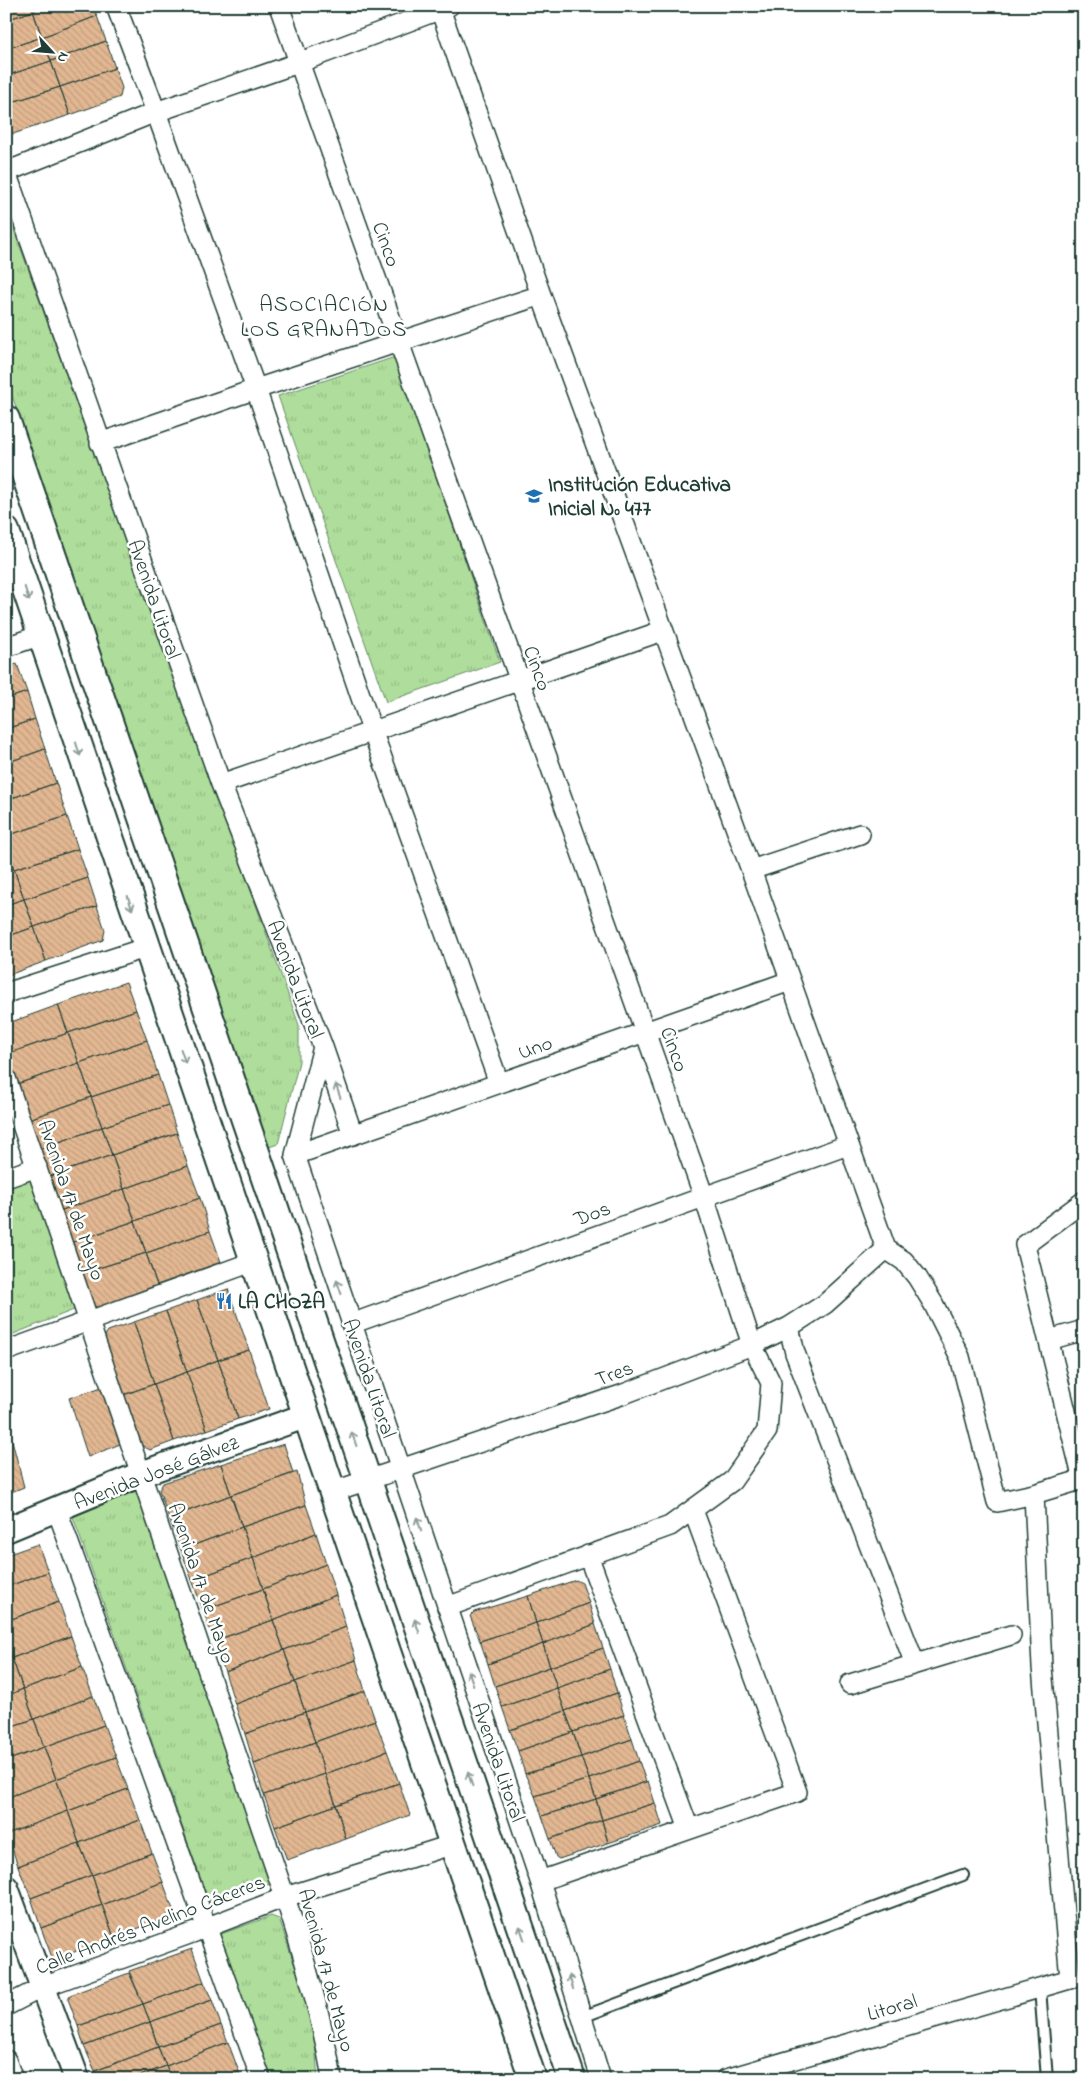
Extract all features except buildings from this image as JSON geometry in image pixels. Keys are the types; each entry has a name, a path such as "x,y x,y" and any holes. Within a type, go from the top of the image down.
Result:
{"main road":[{"name":"Avenida Litoral","path":"6,419 15,470 368,1479 572,2079"},
{"path":"6,532 145,948 255,1261 306,1416 533,2079"}],"street":[{"path":"116,6 256,389 372,730 500,1083"},
{"name":"Cinco","path":"279,6 704,1197 752,1345 771,1382 767,1431 732,1480 670,1526 447,1607"},
{"path":"6,172 156,112 298,63 443,7 541,295 662,631 751,870 886,1249 904,1261 917,1277 933,1302 960,1357 997,1502 1034,1494 1083,1479 1025,1245 1084,1201"},
{"name":"Avenida Litoral","path":"6,172 221,784 322,1047 295,1155 540,1881 601,2079"},
{"path":"100,443 256,389 541,295"},
{"path":"221,784 372,730 519,682 662,631"},
{"path":"6,647 40,635"},
{"path":"751,870 860,834"},
{"path":"6,993 145,948"},
{"name":"Uno","path":"295,1155 790,981"},
{"path":"322,1047 353,1135"},
{"name":"Avenida 17 de Mayo","path":"6,1078 286,1897 326,2041 332,2079"},
{"name":"Dos","path":"351,1324 848,1145"},
{"path":"6,1178 36,1167"},
{"name":"Tres","path":"332,1492 621,1395 752,1345 789,1327 825,1304 886,1249"},
{"path":"6,1351 255,1261"},
{"path":"789,1327 795,1353 915,1664"},
{"path":"1049,1340 1084,1330"},
{"name":"Avenida José Gálvez","path":"6,1530 141,1474 306,1416"},
{"name":"Litoral","path":"726,2079 1070,1979 1042,1667 1034,1494"},
{"path":"58,1510 261,2079"},
{"path":"540,1881 797,1792 693,1510"},
{"path":"588,1555 689,1828"},
{"path":"850,1684 1011,1635"},
{"name":"Calle Andrés Avelino Cáceres","path":"6,2006 43,1987 207,1928 286,1897 454,1844"},
{"path":"6,1888 76,2079"},
{"path":"6,2060 13,2079"}],"lane":[{"path":"582,2017 964,1875"},
{"path":"1040,1988 1047,2079"}],"green space":[{"path":"6,207 299,1025 299,1062 278,1144 269,1147 6,378"},
{"path":"395,357 500,662 386,702 278,396"},
{"path":"32,1178 76,1309 6,1337 6,1188"},
{"path":"138,1490 273,1883 210,1905 73,1517"},
{"path":"271,1916 279,1919 313,2019 318,2079 272,2079 218,1935"}],"place":[{"name":"Institución Educativa Inicial Nº 477","path":"534,496"},
{"name":"LA CHOZA","path":"224,1301"}],"district":[{"name":"ASOCIACIÓN LOS GRANADOS","path":"324,316"}]}
